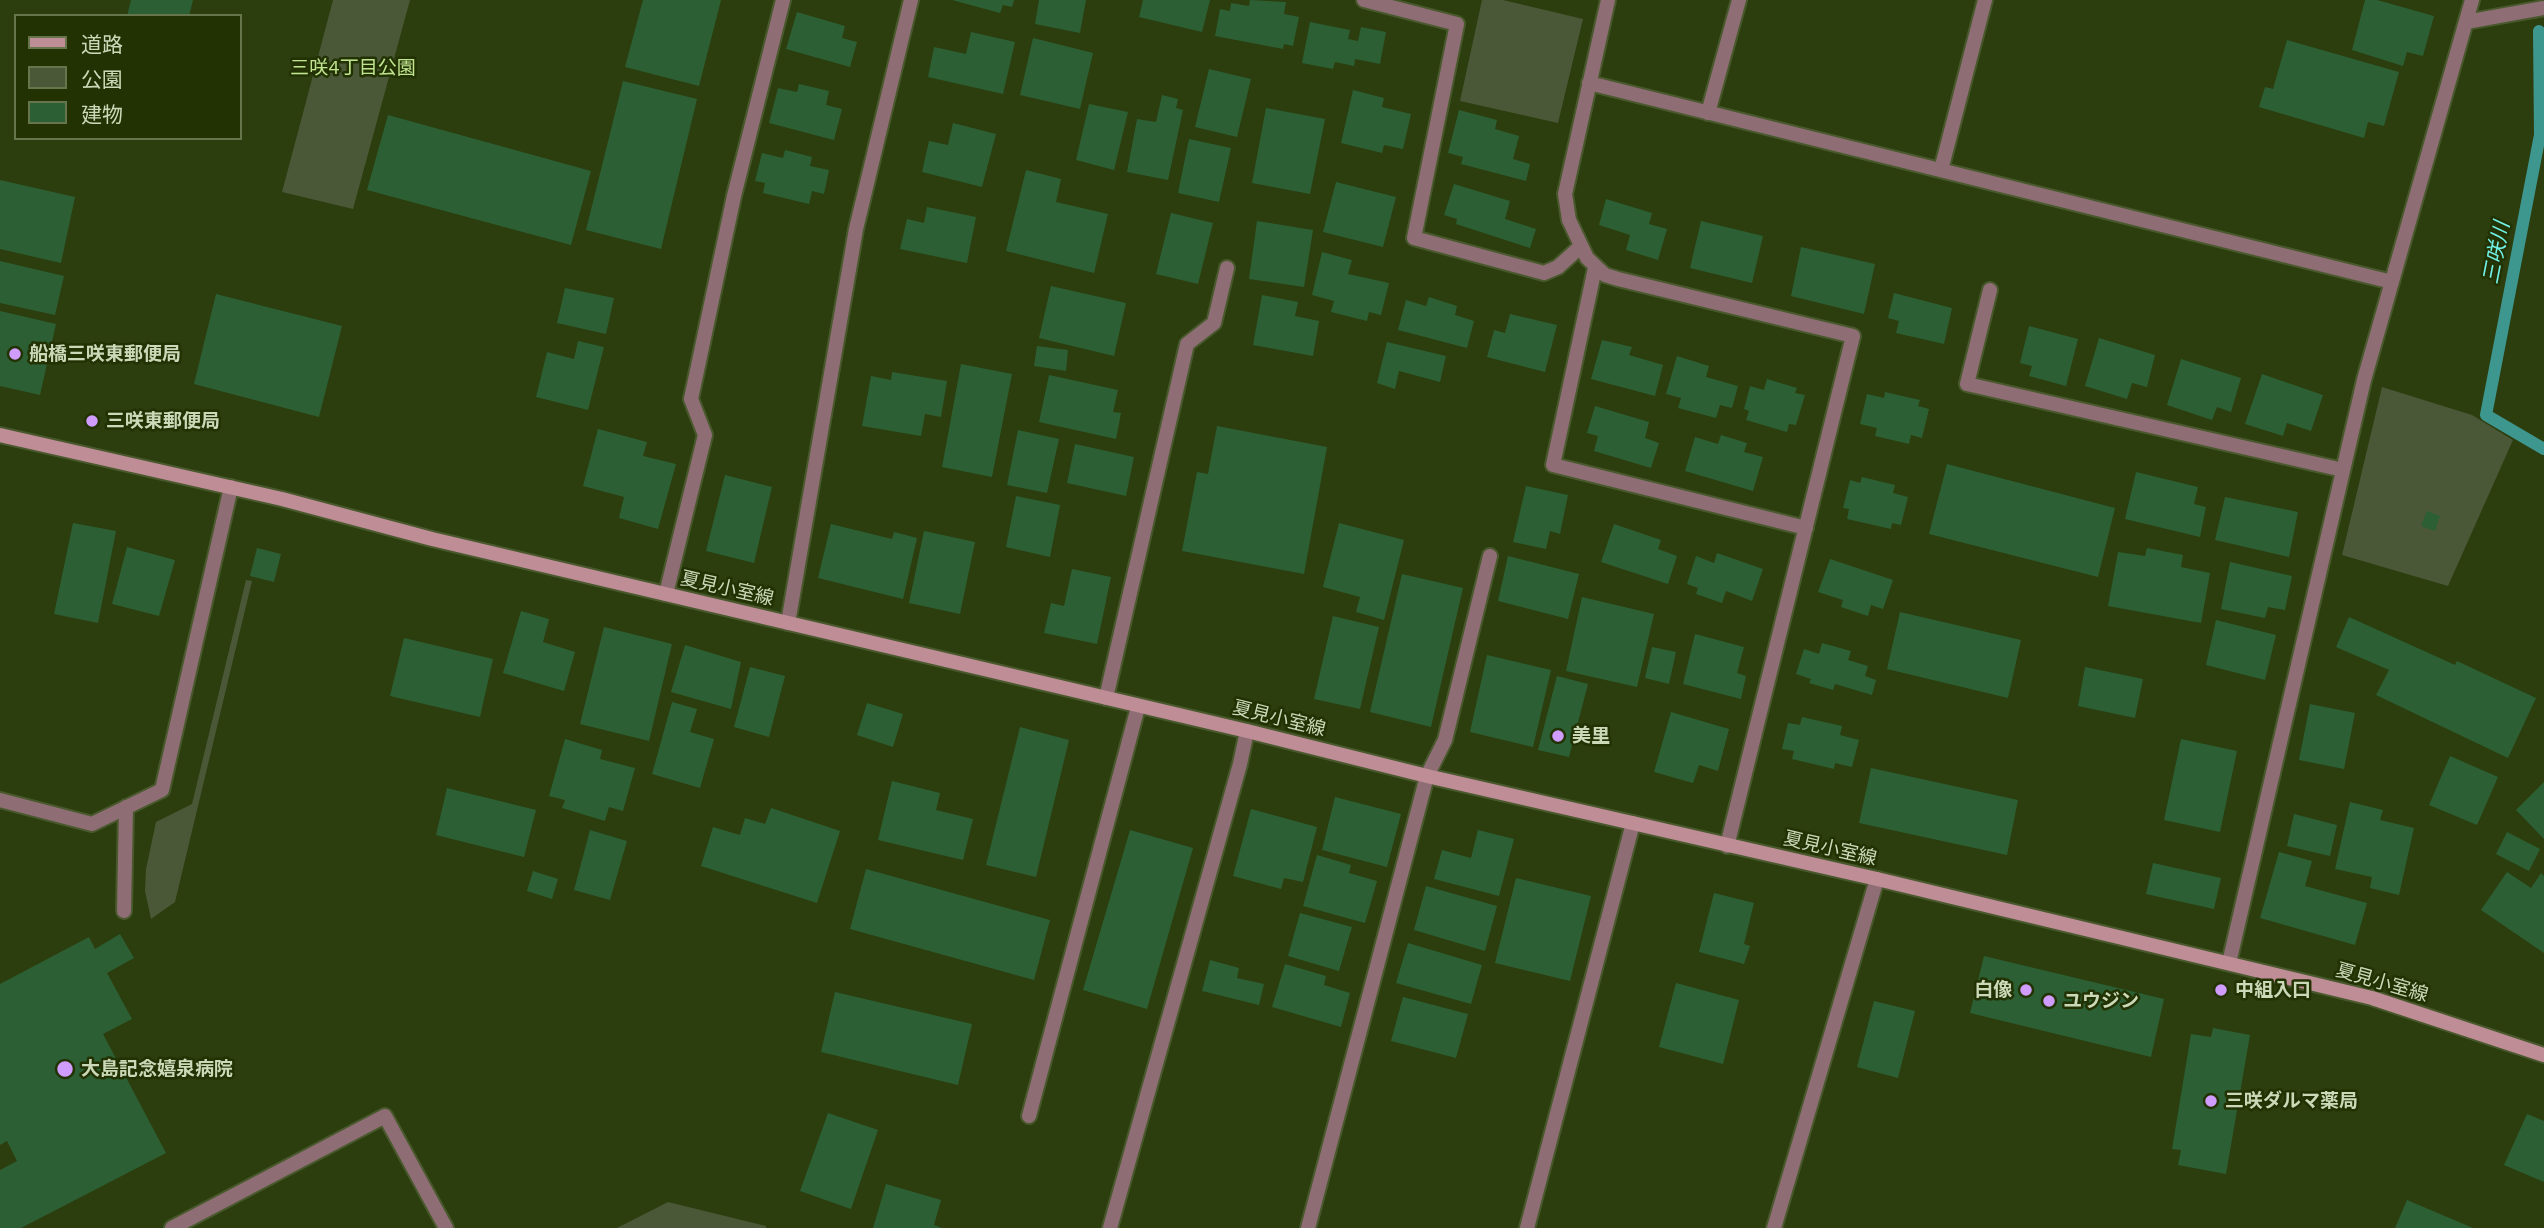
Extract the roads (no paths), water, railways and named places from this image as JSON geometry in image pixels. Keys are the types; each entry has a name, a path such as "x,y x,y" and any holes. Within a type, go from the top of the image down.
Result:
{"main road":[{"name":"夏見小室線","path":"0,435 232,487 432,539 1427,776 2229,963 2372,998 2544,1055"}],"street":[{"path":"666,594 705,435 691,399 734,196 783,0"},
{"path":"788,623 856,229 911,0"},
{"path":"1364,0 1457,24 1414,237 1545,273 1558,267 1580,247"},
{"path":"1608,0 1565,194 1569,220 1580,247 1595,268 1618,279 1853,336 1727,846"},
{"path":"1708,113 1739,0"},
{"path":"1941,170 1985,0"},
{"path":"2229,963 2364,380 2472,0"},
{"path":"2466,22 2544,8"},
{"path":"1590,83 2392,282"},
{"path":"1106,698 1187,344 1214,323 1227,268"},
{"path":"1595,268 1553,464 1806,528"},
{"path":"1990,290 1968,384 2343,470"},
{"path":"0,800 92,824 162,790 232,487"},
{"path":"1308,1228 1427,776 1445,740 1490,556"},
{"path":"1029,1115 1139,707"},
{"path":"1111,1228 1247,731"},
{"path":"124,911 126,807"},
{"path":"1527,1228 1633,823"},
{"path":"1774,1228 1877,880"},
{"path":"172,1228 385,1116 446,1228"}],"waterway":[{"name":"三咲川","path":"2539,31 2540,135 2486,415 2544,449"}],"place":[{"name":"船橋三咲東郵便局","path":"15,354"},
{"name":"三咲東郵便局","path":"92,421"},
{"name":"美里","path":"1558,736"},
{"name":"白像","path":"2026,990"},
{"name":"中組入口","path":"2221,990"},
{"name":"ユウジン","path":"2049,1001"},
{"name":"大島記念嬉泉病院","path":"65,1069"},
{"name":"三咲ダルマ薬局","path":"2211,1101"}],"park label":[{"name":"三咲4丁目公園","path":"353,68"}]}
